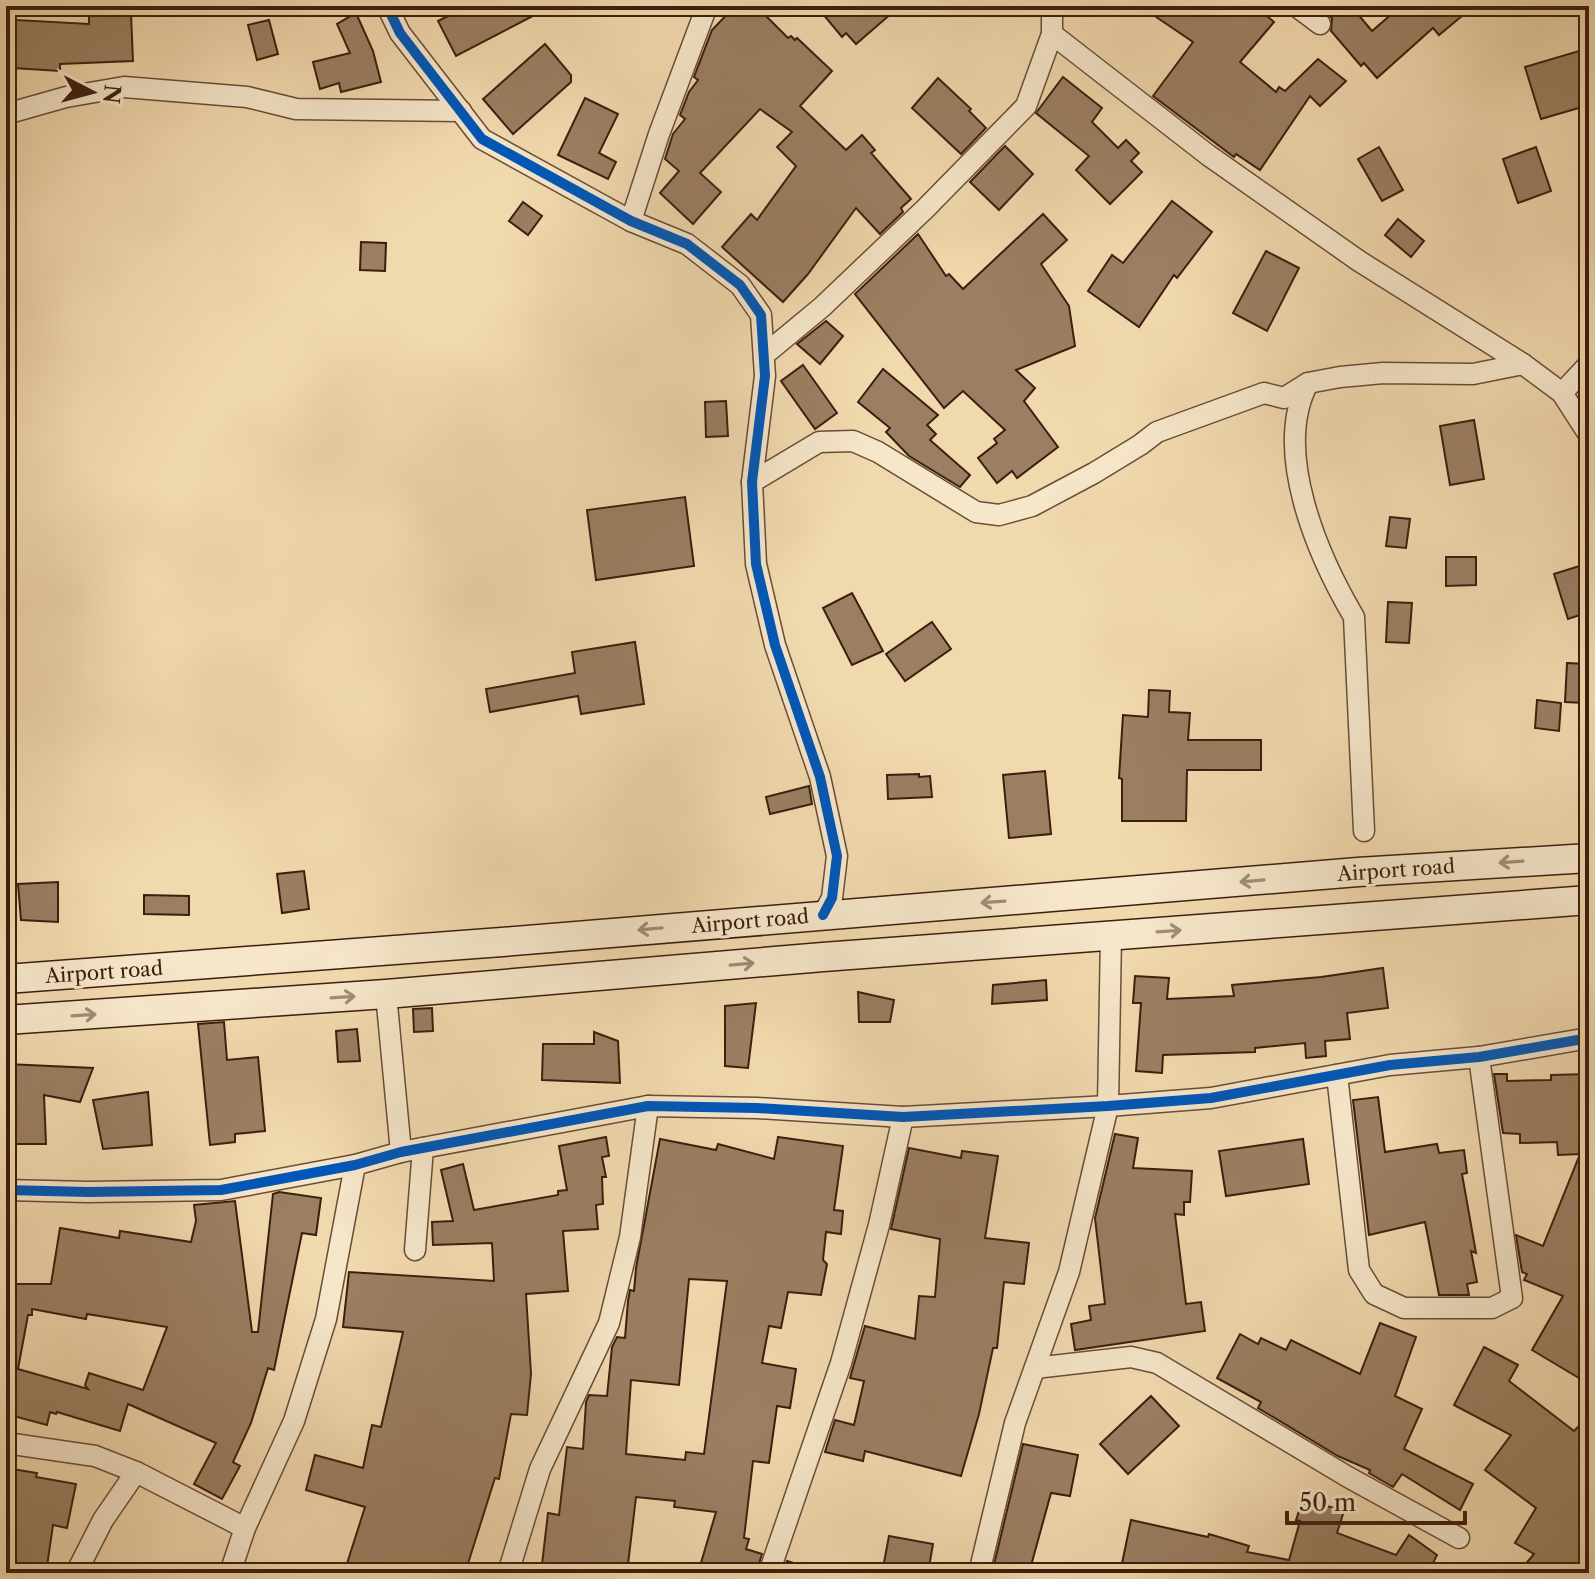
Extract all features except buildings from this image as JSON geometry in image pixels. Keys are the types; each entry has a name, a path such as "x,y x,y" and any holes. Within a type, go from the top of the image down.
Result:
{"main road":[{"name":"Airport road","path":"6,979 1450,866 1589,858"},
{"path":"1450,866 1454,909"},
{"name":"Airport road","path":"6,1020 386,994 1589,900"}],"street":[{"path":"387,6 400,33 482,139 631,221 687,244 740,285 761,315 765,376 752,482 756,564 775,645 820,777 837,856 832,898 823,915"},
{"path":"631,221 659,134 707,6"},
{"path":"764,355 822,307 925,209 1026,106 1052,34 1052,16 1056,6"},
{"path":"1296,6 1320,24"},
{"path":"1052,34 1208,155 1346,252 1523,364 1562,393 1589,435"},
{"path":"6,114 66,97 124,87 247,97 296,109 461,111"},
{"path":"752,482 819,442 853,441 878,452 976,512 999,515 1032,506 1094,473 1157,432 1264,393 1284,398 1308,383 1383,373 1473,374 1523,364"},
{"path":"1562,393 1589,364"},
{"path":"1308,383 1299,400 1296,420 1298,484 1338,591 1354,617 1364,831"},
{"path":"979,1573 1015,1423 1069,1272 1108,1106 1111,935"},
{"path":"386,994 401,1152"},
{"path":"6,1190 221,1190 355,1165 401,1152 648,1106 757,1108 903,1117 1211,1098 1390,1065 1479,1057 1589,1038"},
{"path":"1337,1075 1359,1270 1374,1294 1404,1308 1492,1308 1512,1298 1479,1057"},
{"path":"508,1573 540,1469 609,1323 630,1237 648,1106"},
{"path":"769,1573 841,1363 879,1225 903,1117"},
{"path":"415,1250 423,1148"},
{"path":"230,1573 245,1528 294,1421 326,1319 355,1165"},
{"path":"1035,1368 1131,1357 1157,1363 1348,1477 1459,1538"},
{"path":"6,1443 95,1456 136,1472 245,1528"},
{"path":"76,1573 103,1520 136,1472"}],"cycle path":[{"path":"387,6 400,33 482,139 631,221 687,244 740,285 761,315 765,376 752,482 756,564 775,645 820,777 837,856 832,898 823,915"},
{"path":"6,1190 221,1190 355,1165 401,1152 648,1106 757,1108 903,1117 1211,1098 1390,1065 1479,1057 1589,1038"}]}
